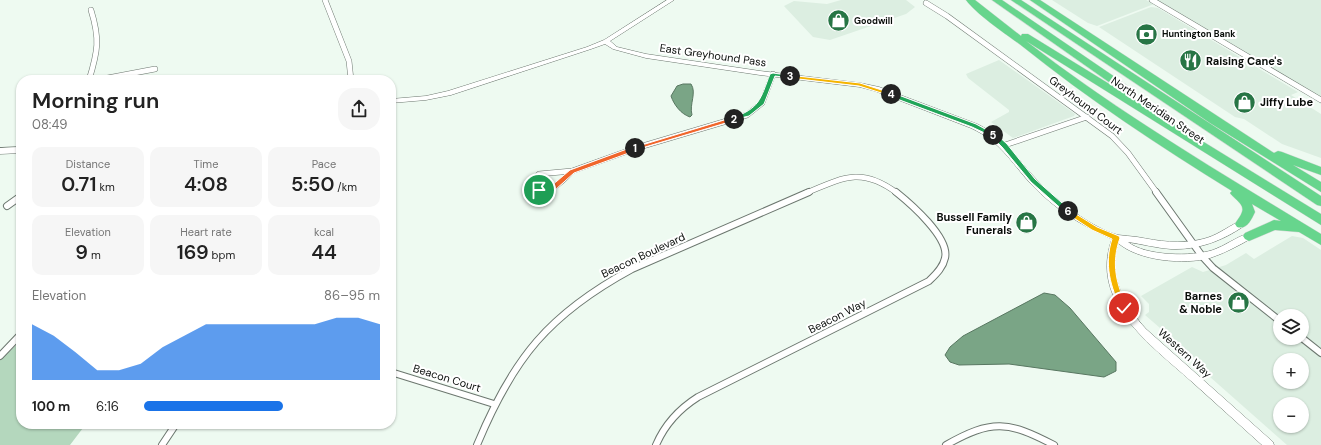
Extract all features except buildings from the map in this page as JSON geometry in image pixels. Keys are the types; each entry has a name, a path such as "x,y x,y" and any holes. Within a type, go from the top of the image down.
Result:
{"highway":[{"path":"970,0 1047,62 1122,116 1321,240"},
{"path":"974,0 1048,51 1321,220"},
{"name":"North Meridian Street","path":"996,0 1321,220"},
{"name":"North Meridian Street","path":"1015,0 1321,202"},
{"path":"1034,0 1208,117 1321,188"},
{"path":"1129,63 1321,180"},
{"path":"1176,150 1248,204 1249,212 1241,224"},
{"path":"1278,155 1321,172"},
{"path":"1249,236 1263,228 1278,224 1293,227 1321,240"}],"street":[{"path":"325,0 349,61 350,75"},
{"path":"396,101 426,98 449,93 590,48 606,41 671,0"},
{"path":"1152,0 1321,100"},
{"name":"Greyhound Court","path":"926,3 947,16 1112,136 1128,153 1202,256 1214,268 1273,315"},
{"path":"90,75 99,42 91,10"},
{"name":"East Greyhound Pass","path":"606,41 616,48 634,53 773,74 853,84 877,89 982,129 994,136 1004,145 1033,181 1060,205 1095,229 1116,238 1130,248 1154,254 1182,258 1202,256 1219,251 1249,236"},
{"path":"126,75 155,70"},
{"path":"572,171 552,188 547,190 539,190 533,184 533,180 539,174 572,171 636,148 747,115 762,103 773,74"},
{"path":"1004,145 1087,117"},
{"path":"0,151 16,150"},
{"name":"Beacon Boulevard","path":"477,445 494,404 515,368 542,334 582,298 613,279 828,184 856,177 868,177 884,185"},
{"name":"Beacon Way","path":"656,445 660,435 671,419 690,402 928,281 935,275 945,262 946,253 939,236 928,221 904,198 884,185"},
{"path":"7,206 16,200"},
{"name":"East Greyhound Pass","path":"1116,238 1130,238 1173,246 1205,243 1221,237 1241,224"},
{"name":"Western Way","path":"1116,238 1111,254 1111,270 1118,297 1124,308 1135,322 1159,346 1270,445"},
{"path":"0,356 16,339"},
{"path":"1309,344 1321,353"},
{"name":"Beacon Court","path":"396,374 494,404"},
{"path":"946,445 978,428 998,425 1022,429 1054,445"},
{"path":"162,445 173,429"}],"shaded area":[{"path":"841,0 906,0 915,7 906,14 830,40 813,37 784,6 794,1 827,4"},
{"path":"1052,0 1146,0 1154,4 1097,26 1088,23"},
{"path":"1157,0 1321,0 1321,97 1194,22"},
{"path":"1151,7 1158,8 1298,92 1291,95 1321,114 1321,158 1282,144 1244,119 1235,117 1099,27"},
{"path":"999,60 1075,114 1074,116 1013,138 991,122 1009,112 1009,110 968,78 966,74"},
{"path":"691,84 693,87 691,107 692,115 690,117 678,109 671,96 677,86"},
{"path":"1292,236 1303,238 1321,250 1321,445 1287,445 1273,433 1309,433 1309,397 1273,397 1273,433 1201,369 1205,367 1145,315 1149,312 1149,304 1141,296 1192,267 1203,272 1226,265 1246,253 1254,259"},
{"path":"1044,293 1055,295 1070,308 1116,362 1116,371 1104,377 1009,364 959,365 950,362 945,355 950,347 963,336"},
{"path":"16,346 16,429 82,429 70,445 0,445 0,360"}],"place":[{"name":"Goodwill","path":"838,21"},
{"name":"Huntington Bank","path":"1146,34"},
{"name":"Raising Cane's","path":"1191,61"},
{"name":"Jiffy Lube","path":"1245,102"},
{"name":"Bussell Family Funerals","path":"1027,223"},
{"name":"Barnes & Noble","path":"1238,302"}],"route":[{"path":"539,190 542,191 552,188 572,171 636,148 747,115 762,103 773,74 860,85 877,89 989,132 1004,145 1023,170 1050,197 1095,229 1116,238 1110,259 1111,270 1118,297 1124,308"}]}
